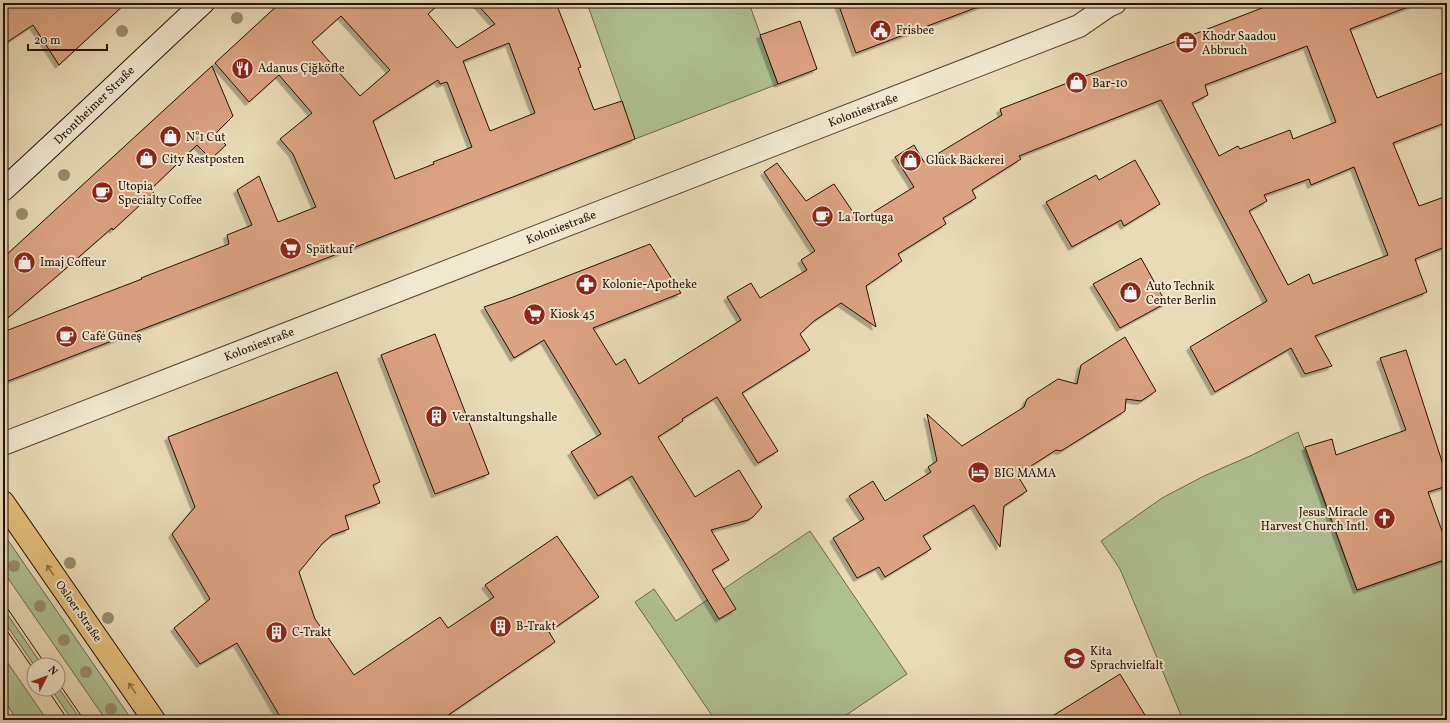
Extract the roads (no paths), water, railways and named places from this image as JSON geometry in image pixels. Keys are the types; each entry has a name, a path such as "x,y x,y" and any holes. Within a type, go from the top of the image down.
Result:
{"main road":[{"name":"Osloer Straße","path":"3,502 154,720"}],"street":[{"name":"Drontheimer Straße","path":"3,190 203,3"},
{"name":"Koloniestraße","path":"3,444 1079,26 1108,6 1115,3"}],"tram line":[{"path":"3,602 41,657"},
{"path":"3,625 26,658"},
{"path":"66,694 84,720"},
{"path":"52,697 68,720"}],"place":[{"name":"Frisbee","path":"881,30"},
{"name":"Khodr Saadou Abbruch","path":"1186,43"},
{"name":"Adanus Çiğköfte","path":"243,68"},
{"name":"Bar-10","path":"1077,83"},
{"name":"N°1 Cut","path":"170,137"},
{"name":"City Restposten","path":"147,159"},
{"name":"Glück Bäckerei","path":"911,160"},
{"name":"Utopia Specialty Coffee","path":"103,193"},
{"name":"La Tortuga","path":"822,217"},
{"name":"Spätkauf","path":"291,249"},
{"name":"Imaj Coffeur","path":"25,262"},
{"name":"Kolonie-Apotheke","path":"587,284"},
{"name":"Auto Technik Center Berlin","path":"1131,293"},
{"name":"Kiosk 45","path":"535,314"},
{"name":"Café Güneş","path":"66,336"},
{"name":"Veranstaltungshalle","path":"436,417"},
{"name":"BIG MAMA","path":"979,473"},
{"name":"Jesus Miracle Harvest Church Intl.","path":"1384,519"},
{"name":"B-Trakt","path":"501,626"},
{"name":"C-Trakt","path":"277,632"},
{"name":"Kita Sprachvielfalt","path":"1074,658"}]}
